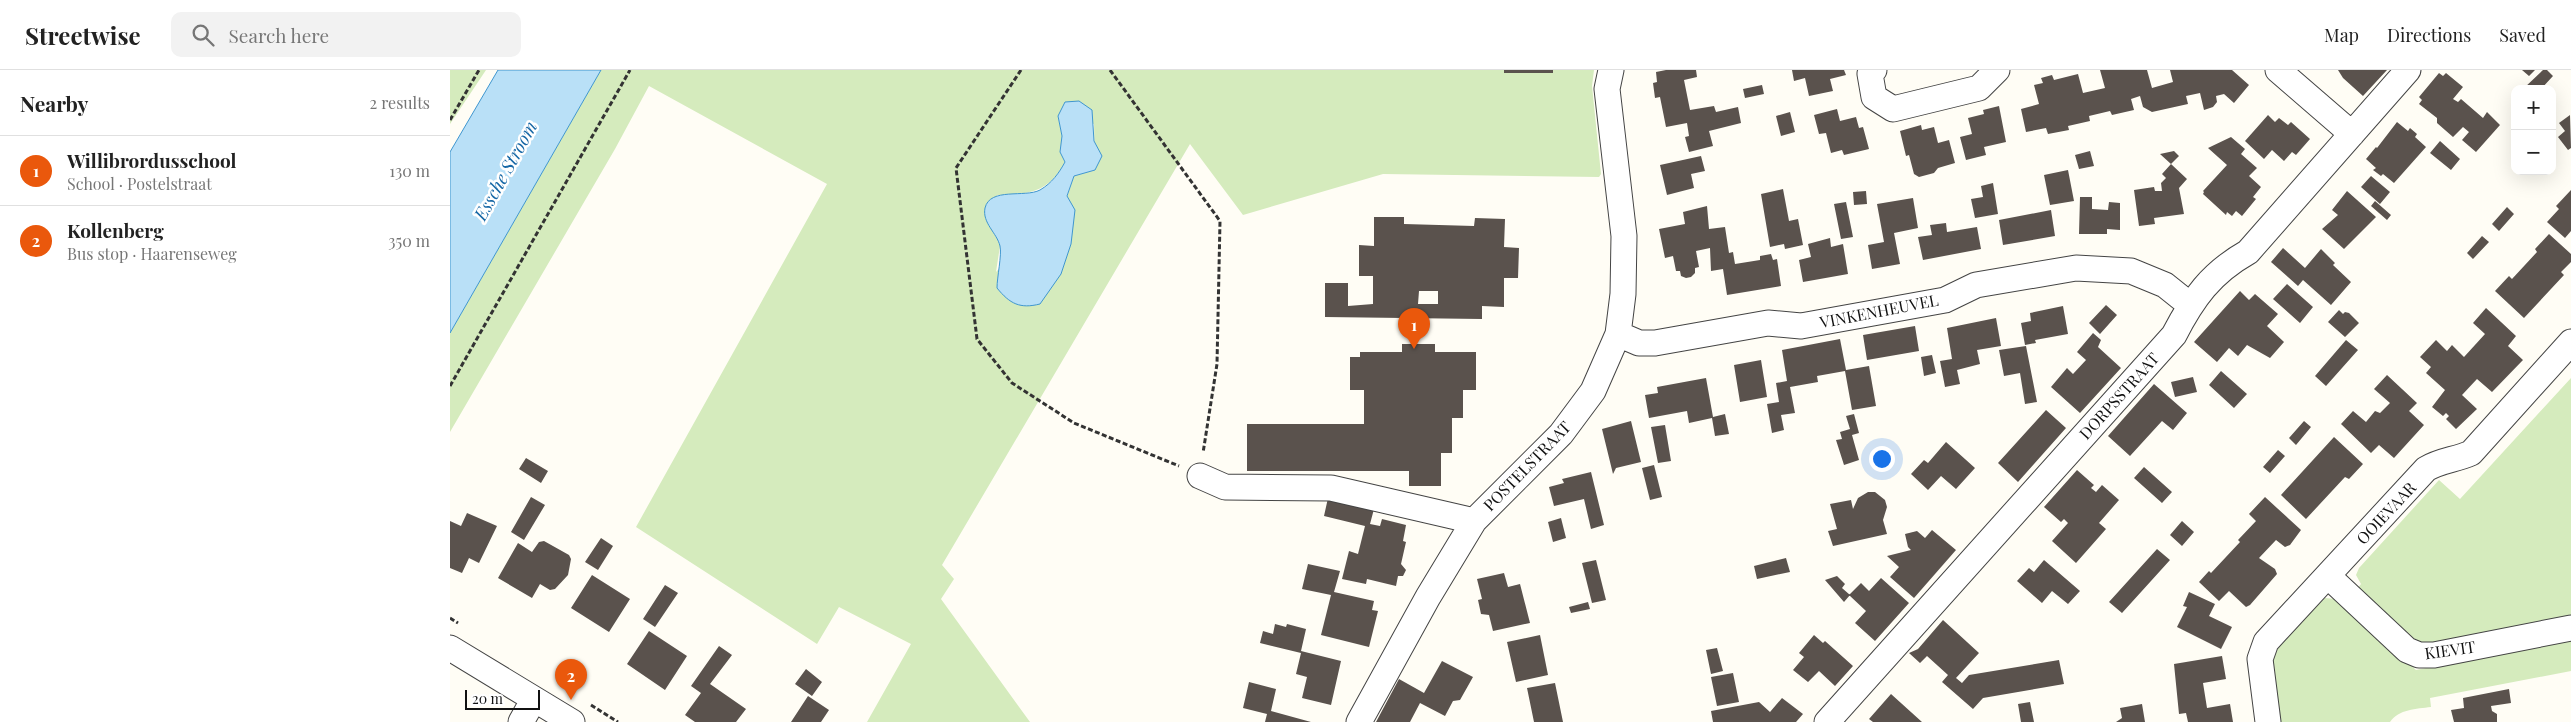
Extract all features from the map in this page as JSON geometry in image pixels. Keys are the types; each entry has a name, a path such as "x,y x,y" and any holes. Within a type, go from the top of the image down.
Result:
{"street":[{"name":"POSTELSTRAAT","path":"1359,722 1428,597 1474,521 1561,434 1593,391 1618,334 1623,294 1624,236 1608,89 1610,70"},
{"path":"1874,70 1870,74 1874,97 1893,109 1979,88 1997,70"},
{"path":"2278,70 2352,134"},
{"name":"DORPSSTRAAT","path":"1827,722 2174,335 2190,304 2224,266 2248,252 2408,70"},
{"name":"VINKENHEUVEL","path":"1618,334 1639,343 1655,343 1768,323 1801,326 1945,300 1976,285 2076,268 2131,271 2165,285 2190,304"},
{"name":"OOIEVAAR","path":"2268,722 2260,659 2266,642 2426,469 2439,461 2454,460 2471,453 2571,342"},
{"path":"1200,476 1225,487 1331,488 1474,521"},
{"name":"KIEVIT","path":"2328,576 2407,650 2419,655 2434,655 2571,628"},
{"path":"450,648 572,722"},
{"path":"521,722 534,699"}],"path":[{"path":"450,120 479,70"},
{"path":"450,386 630,70"},
{"path":"1021,70 956,168 977,340 1012,383 1074,423 1162,457 1200,476 1216,364 1220,221 1110,70"}],"green space":[{"path":"450,70 486,70 450,124"},
{"path":"601,70 1594,70 1592,86 1601,174 1599,177 1383,174 1243,215 1190,144 942,565 954,579 941,599 1030,722 867,722 911,644 839,607 817,644 636,527 827,184 649,86 615,149 450,432 450,333","holes":["1058,116 1094,124 1095,170 1074,176 1067,197 996,272 1000,246 997,195 1019,194 1037,190 1045,186 1059,172 1065,162 1060,152 1062,136"]},
{"path":"2571,378 2571,619 2433,646 2413,642 2357,589 2361,584 2356,575 2359,568 2439,480 2460,499"},
{"path":"2325,598 2337,599 2342,602 2416,670 2571,639 2571,671 2430,698 2431,707 2403,712 2390,722 2279,722 2270,654"}],"water":[{"name":"Essche Stroom","path":"498,70 601,70 450,333 450,152"},
{"path":"1079,101 1092,110 1094,141 1102,156 1095,170 1074,176 1067,196 1075,210 1071,244 1061,274 1040,304 1027,306 1016,304 1006,298 997,288 1000,246 986,218 985,208 994,197 1034,192 1040,190 1055,178 1065,162 1060,152 1062,136 1058,116 1065,102"}],"building":[{"path":"1504,70 1553,70 1553,73 1504,73"},
{"path":"1696,70 1697,77 1684,80 1690,110 1714,106 1716,112 1738,107 1741,123 1709,131 1713,146 1689,152 1685,137 1689,136 1687,123 1666,127 1660,97 1655,98 1653,83 1657,82 1656,72"},
{"path":"1792,70 1844,70 1846,75 1830,79 1833,91 1809,96 1805,78 1794,81"},
{"path":"2100,70 2147,70 2152,88 2173,82 2170,70 2232,70 2249,85 2234,103 2224,94 2216,96 2217,102 2213,107 2204,110 2200,93 2186,96 2188,104 2152,112 2143,107 2140,96 2131,99 2134,110 2112,115 2110,111 2089,116 2090,121 2068,126 2069,130 2048,134 2046,128 2026,132 2021,109 2039,104 2034,85 2043,83 2041,78 2052,75 2054,80 2078,74 2083,93 2105,88"},
{"path":"2338,70 2387,70 2363,96 2343,78"},
{"path":"2522,70 2535,70 2529,76"},
{"path":"2543,70 2547,70 2553,76 2545,85 2527,85"},
{"path":"2439,73 2443,76 2446,73 2463,87 2453,99 2458,102 2461,99 2483,118 2487,112 2500,125 2476,152 2462,140 2469,132 2463,127 2453,137 2437,123 2437,118 2419,104 2422,100 2419,97"},
{"path":"1762,85 1764,94 1745,98 1743,89"},
{"path":"1999,106 2006,142 1984,147 1986,155 1966,160 1960,137 1972,134 1968,118 1984,114 1983,110"},
{"path":"1837,109 1840,121 1856,117 1859,128 1863,127 1869,149 1844,155 1842,150 1831,153 1826,133 1819,134 1814,115"},
{"path":"1790,112 1795,132 1781,136 1776,116"},
{"path":"2268,115 2275,122 2279,118 2288,125 2291,122 2310,139 2296,155 2292,152 2284,161 2272,150 2264,159 2245,141"},
{"path":"2570,115 2571,148 2568,150 2558,137 2565,131 2559,123"},
{"path":"2397,122 2408,131 2410,128 2417,134 2415,137 2426,147 2394,183 2383,174 2381,176 2373,170 2376,168 2366,159"},
{"path":"1921,125 1922,130 1934,127 1938,143 1949,140 1955,163 1938,168 1934,173 1919,177 1914,174 1909,155 1906,156 1900,131"},
{"path":"2231,137 2245,149 2241,154 2257,168 2249,176 2261,187 2253,197 2256,199 2242,216 2236,211 2232,216 2227,212 2226,215 2203,194 2203,191 2227,165 2208,148"},
{"path":"2440,141 2460,159 2451,170 2430,153"},
{"path":"2090,151 2094,166 2079,169 2075,155"},
{"path":"2174,151 2179,156 2171,164 2160,154"},
{"path":"1701,156 1705,171 1691,174 1694,188 1667,195 1660,165"},
{"path":"2171,164 2187,179 2179,188 2184,214 2154,218 2155,224 2139,226 2134,190 2154,187 2155,191 2162,191 2161,183 2166,178 2162,174"},
{"path":"2068,170 2074,201 2050,205 2044,175"},
{"path":"2371,176 2390,192 2380,204 2361,187"},
{"path":"1993,183 1998,214 1975,218 1971,199 1983,197 1981,186"},
{"path":"1783,189 1789,221 1798,219 1803,245 1785,249 1784,244 1770,247 1761,194"},
{"path":"2571,190 2571,231 2565,238 2547,222 2559,209 2556,206"},
{"path":"1866,191 1867,204 1854,205 1853,192"},
{"path":"2347,191 2376,217 2344,249 2322,229 2338,215 2332,210"},
{"path":"2080,197 2092,197 2092,209 2108,210 2109,202 2120,203 2120,230 2107,229 2107,234 2079,234"},
{"path":"1913,198 1918,228 1894,233 1900,264 1872,269 1868,245 1884,242 1877,204"},
{"path":"2375,201 2391,215 2387,220 2371,206"},
{"path":"1846,202 1853,237 1841,239 1834,204"},
{"path":"1707,206 1709,229 1725,227 1729,253 1733,252 1735,264 1760,260 1760,256 1771,254 1773,260 1777,259 1781,286 1727,295 1723,269 1711,271 1710,248 1696,251 1699,267 1695,268 1695,273 1691,277 1681,276 1680,271 1676,271 1673,256 1665,258 1659,229 1685,224 1683,212"},
{"path":"2507,207 2514,214 2499,231 2492,224"},
{"path":"2051,210 2055,236 2003,245 1999,220"},
{"path":"1374,217 1404,217 1404,224 1474,226 1475,218 1505,219 1504,247 1519,248 1518,278 1504,278 1504,307 1482,306 1482,319 1325,317 1325,283 1348,283 1348,306 1373,304 1373,276 1359,276 1359,245 1374,246","holes":["1419,291 1438,291 1438,304 1418,304"]},
{"path":"1946,223 1947,232 1977,227 1981,249 1923,260 1918,237 1932,235 1930,225"},
{"path":"2549,234 2571,254 2571,262 2561,272 2564,275 2524,318 2495,291 2509,276 2512,279 2537,252 2535,249"},
{"path":"2482,236 2489,242 2473,259 2467,253"},
{"path":"1830,238 1831,247 1843,244 1848,274 1803,282 1799,260 1811,257 1808,244"},
{"path":"2283,248 2305,268 2321,249 2335,263 2333,265 2351,282 2331,305 2303,280 2298,286 2271,262"},
{"path":"2287,284 2313,307 2300,323 2273,299"},
{"path":"2240,291 2249,300 2255,294 2278,314 2267,326 2284,342 2270,358 2247,345 2238,356 2229,348 2217,362 2194,342"},
{"path":"2106,305 2117,315 2100,334 2089,323"},
{"path":"2063,306 2068,334 2035,340 2036,343 2025,345 2021,323 2031,321 2030,313"},
{"path":"2486,308 2516,336 2508,346 2523,360 2492,392 2477,379 2462,395 2477,409 2456,429 2446,419 2449,416 2446,413 2443,416 2432,407 2445,390 2426,373 2431,367 2420,357 2436,340 2447,351 2452,345 2464,357 2485,334 2473,323"},
{"path":"2339,310 2343,314 2345,312 2349,313 2359,323 2345,337 2328,322"},
{"path":"1996,318 2001,346 1977,350 1980,364 1957,370 1960,384 1945,387 1940,361 1952,359 1947,328"},
{"path":"1915,326 1919,351 1867,360 1863,335"},
{"path":"2093,333 2101,340 2098,347 2121,368 2080,413 2051,387 2067,368 2073,374 2086,360 2077,352"},
{"path":"1840,339 1846,370 1869,366 1876,406 1852,410 1845,371 1817,376 1818,382 1790,387 1795,413 1781,415 1784,430 1772,433 1767,404 1779,402 1776,383 1787,381 1782,350"},
{"path":"2346,340 2358,350 2326,386 2315,376"},
{"path":"1402,344 1435,344 1435,352 1476,352 1476,390 1463,390 1463,418 1452,418 1452,453 1441,453 1441,486 1409,486 1409,471 1247,471 1247,424 1364,424 1364,390 1350,390 1350,357 1360,357 1360,352 1402,352"},
{"path":"2026,346 2037,402 2025,404 2020,373 2004,376 1999,350"},
{"path":"1932,355 1936,373 1924,376 1921,357"},
{"path":"1761,360 1767,397 1740,402 1734,365"},
{"path":"2221,371 2247,394 2234,408 2209,385"},
{"path":"2387,375 2417,403 2409,411 2424,425 2394,458 2379,445 2371,453 2341,424 2353,411 2366,422 2375,411 2380,413 2390,403 2374,389"},
{"path":"2193,377 2197,392 2175,397 2171,382"},
{"path":"1706,378 1713,417 1725,414 1729,434 1715,436 1712,418 1689,423 1687,411 1649,418 1645,395 1658,393 1657,387"},
{"path":"2154,384 2187,413 2173,430 2162,421 2130,456 2108,436"},
{"path":"2046,410 2066,428 2018,482 1998,463"},
{"path":"1854,414 1859,433 1852,435 1859,460 1844,465 1836,440 1842,439 1840,432 1850,429 1846,416"},
{"path":"1631,421 1641,462 1616,468 1613,474 1602,429"},
{"path":"2304,421 2311,427 2296,445 2289,438"},
{"path":"1665,425 1671,461 1658,463 1651,427"},
{"path":"2334,437 2363,464 2349,479 2345,477 2306,519 2281,495"},
{"path":"1946,442 1975,468 1956,489 1941,476 1928,490 1911,474 1924,460 1928,463"},
{"path":"2278,450 2285,456 2270,473 2263,467"},
{"path":"526,458 548,471 541,483 519,469"},
{"path":"1654,465 1662,497 1650,500 1642,468"},
{"path":"2144,467 2172,492 2162,503 2134,478"},
{"path":"2077,470 2094,485 2091,488 2096,492 2102,485 2119,500 2099,523 2106,529 2076,563 2052,541 2068,523 2064,519 2061,522 2044,507"},
{"path":"1591,472 1604,525 1591,529 1584,499 1554,506 1549,487 1564,483 1562,479"},
{"path":"1868,492 1875,492 1885,500 1887,507 1883,520 1887,534 1833,546 1828,531 1837,529 1830,504 1851,500 1853,509 1858,498"},
{"path":"531,497 545,505 524,540 511,532"},
{"path":"2265,497 2301,530 2290,545 2285,547 2276,540 2259,558 2275,569 2277,574 2250,605 2246,607 2229,591 2219,601 2199,582 2209,571 2211,573 2240,542 2238,540 2256,521 2249,514"},
{"path":"1328,498 1374,509 1370,524 1380,526 1382,519 1406,525 1403,541 1406,542 1401,564 1406,570 1403,576 1398,576 1396,586 1367,579 1366,584 1342,579 1349,551 1358,554 1365,526 1324,516"},
{"path":"467,513 497,526 479,563 469,558 462,573 450,568 450,521 461,526"},
{"path":"1561,518 1566,538 1553,542 1548,522"},
{"path":"2182,521 2194,532 2182,546 2170,535"},
{"path":"1932,530 1956,550 1914,598 1890,577 1899,567 1887,556 1911,550 1908,547 1905,534 1917,531 1925,538"},
{"path":"601,538 613,546 598,570 585,562"},
{"path":"544,541 569,555 571,559 568,575 555,589 550,590 540,584 532,598 498,578 518,543 532,552 539,542"},
{"path":"2157,549 2170,560 2122,613 2109,602"},
{"path":"1786,558 1790,572 1757,579 1754,566"},
{"path":"1596,560 1606,600 1592,603 1582,563"},
{"path":"2044,560 2080,591 2068,604 2052,591 2042,603 2017,581 2029,568 2034,572"},
{"path":"1308,564 1340,571 1334,592 1374,601 1372,610 1378,611 1369,647 1321,635 1331,595 1302,589"},
{"path":"1504,573 1508,587 1520,584 1530,623 1493,631 1489,615 1481,614 1478,600 1482,599 1477,579"},
{"path":"592,575 630,599 609,632 571,608"},
{"path":"1837,576 1845,584 1842,588 1850,595 1844,602 1825,580"},
{"path":"1881,578 1909,603 1875,641 1855,623 1866,611 1849,595 1861,583 1869,591"},
{"path":"665,585 678,593 655,627 643,619"},
{"path":"2189,592 2215,604 2209,616 2232,627 2221,649 2177,627 2187,607 2183,606"},
{"path":"1588,602 1590,609 1571,613 1569,607"},
{"path":"1943,620 1979,653 1956,678 1962,683 1969,675 2059,660 2064,684 1983,698 1973,709 1942,682 1948,675 1927,656 1920,663 1909,653 1918,649"},
{"path":"1275,624 1286,627 1287,624 1306,629 1301,651 1341,661 1331,705 1302,698 1307,677 1296,674 1301,653 1260,643 1263,631 1273,634"},
{"path":"649,631 687,656 665,690 627,664"},
{"path":"1540,635 1548,675 1516,682 1507,642"},
{"path":"1814,635 1823,643 1825,641 1853,666 1835,686 1819,671 1808,682 1793,670 1804,657 1799,653"},
{"path":"719,646 732,655 710,684 746,709 736,722 695,722 685,715 701,693 691,686"},
{"path":"1717,648 1723,671 1711,674 1706,650"},
{"path":"2222,656 2226,679 2203,683 2207,708 2230,704 2233,722 2188,722 2186,713 2179,714 2174,664"},
{"path":"1442,661 1473,677 1460,700 1453,701 1445,716 1420,703 1410,722 1376,722 1399,679 1424,693"},
{"path":"806,669 822,682 812,696 795,684"},
{"path":"1733,673 1739,702 1717,706 1711,677"},
{"path":"1249,682 1276,689 1271,711 1311,722 1265,722 1267,714 1243,708"},
{"path":"1555,683 1563,722 1534,722 1527,688"},
{"path":"2509,689 2511,703 2491,706 2492,711 2497,714 2497,722 2454,722 2451,710 2464,708 2463,698"},
{"path":"1891,694 1922,722 1873,722 1869,719"},
{"path":"808,696 829,710 821,722 791,722"},
{"path":"1782,698 1803,714 1796,722 1713,722 1711,711 1759,702 1770,712"},
{"path":"2030,702 2034,722 2021,722 2018,704"},
{"path":"2142,704 2145,722 2116,722 2122,718 2120,708"}],"place":[{"name":"Willibrordusschool","path":"1414,349"},
{"name":"Kollenberg","path":"571,700"}]}
